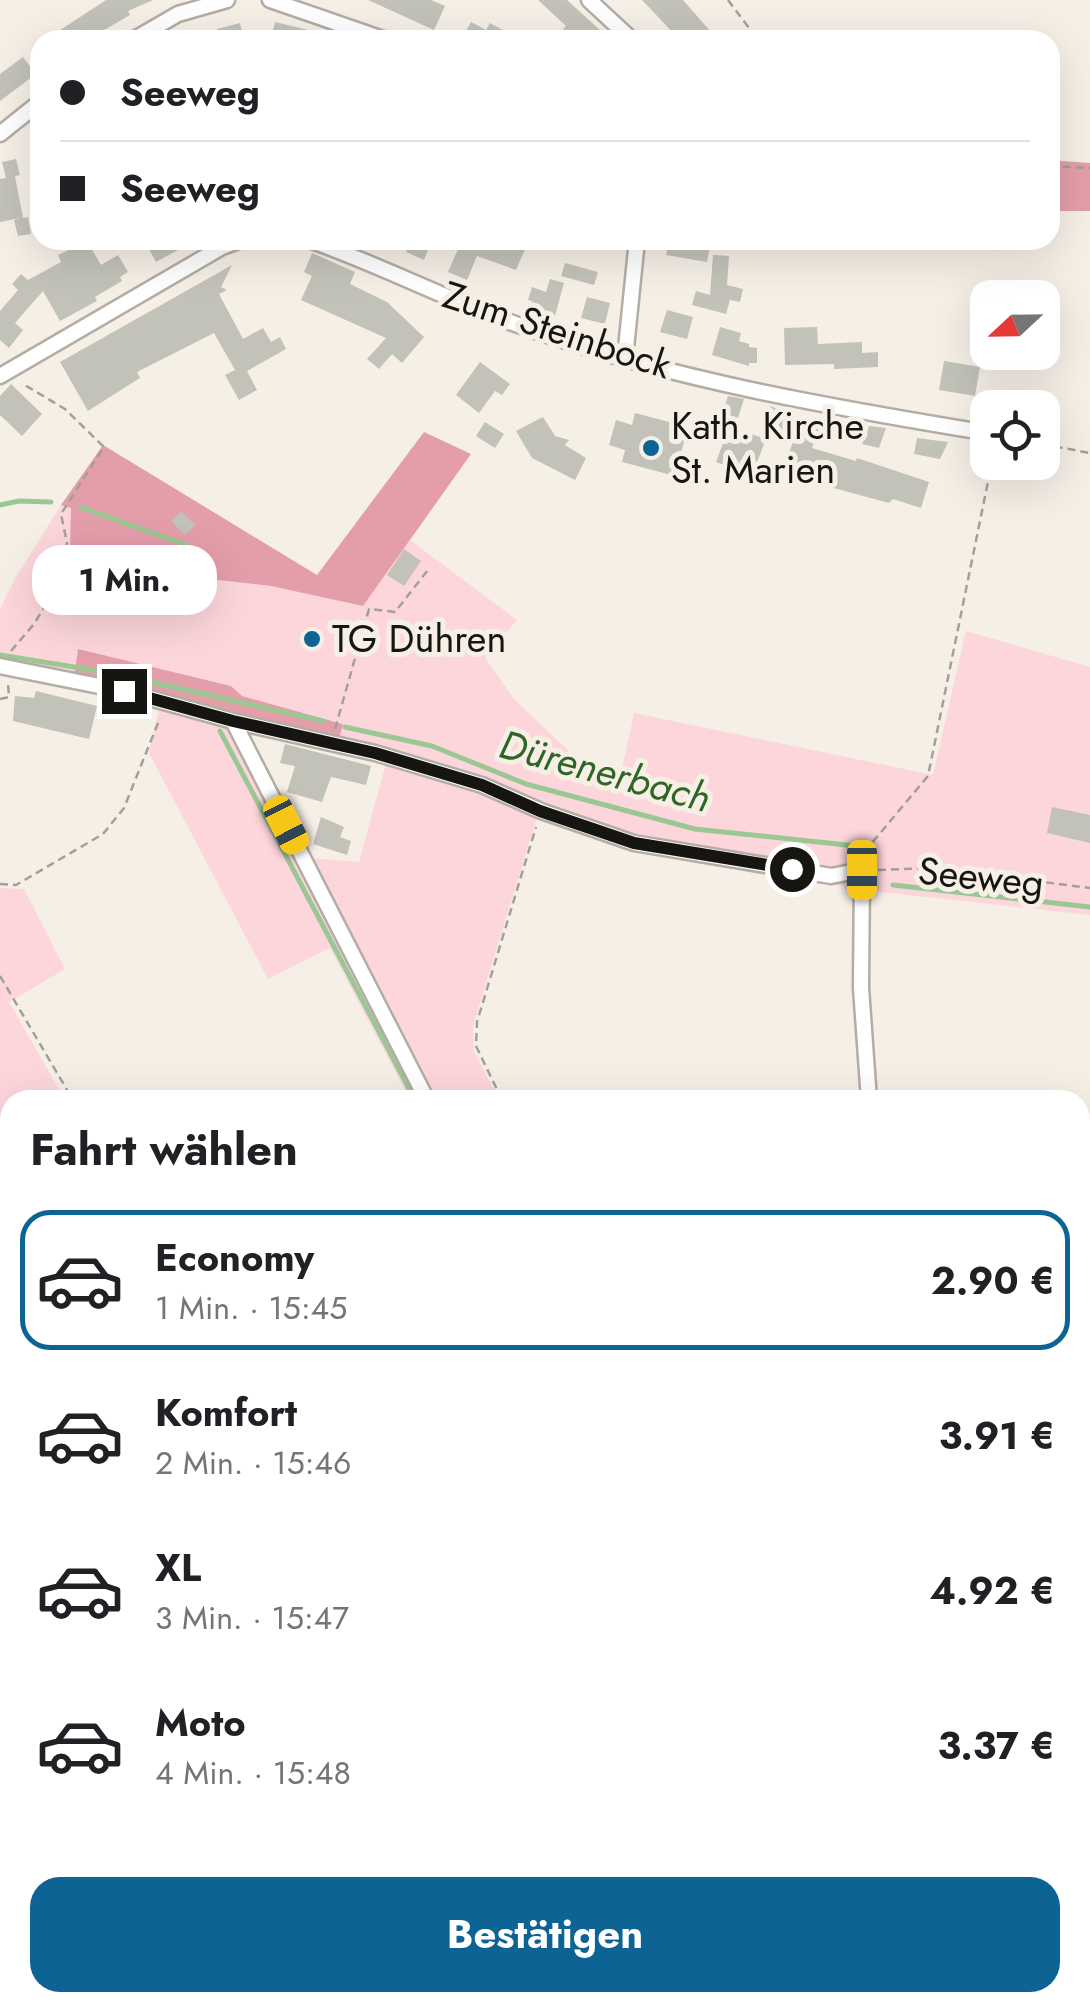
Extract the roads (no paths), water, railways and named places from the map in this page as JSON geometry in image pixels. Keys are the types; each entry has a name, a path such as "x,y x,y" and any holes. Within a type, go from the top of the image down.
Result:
{"street":[{"path":"151,30 178,14 227,0"},
{"path":"270,0 357,30"},
{"path":"589,0 621,30"},
{"path":"0,134 30,110"},
{"path":"2,373 217,250"},
{"name":"Zum Steinbock","path":"334,250 520,326 625,358 798,401 970,431"},
{"path":"625,358 635,250"},
{"name":"Seeweg","path":"4,667 330,742 482,785 540,811 634,843 831,876 862,870 861,988 869,1090"},
{"path":"233,721 422,1090"}],"waterway":[{"name":"Dürenerbach","path":"0,505 51,502"},
{"name":"Dürenerbach","path":"80,507 186,545"},
{"name":"Dürenerbach","path":"0,655 111,673 323,721"},
{"name":"Dürenerbach","path":"345,727 432,746 526,784 695,829 856,846"},
{"path":"220,731 410,1090"},
{"name":"Dürenerbach","path":"893,885 1090,907"}],"place":[{"name":"Kath. Kirche St. Marien","path":"651,448"},
{"name":"TG Dühren","path":"312,639"}]}
